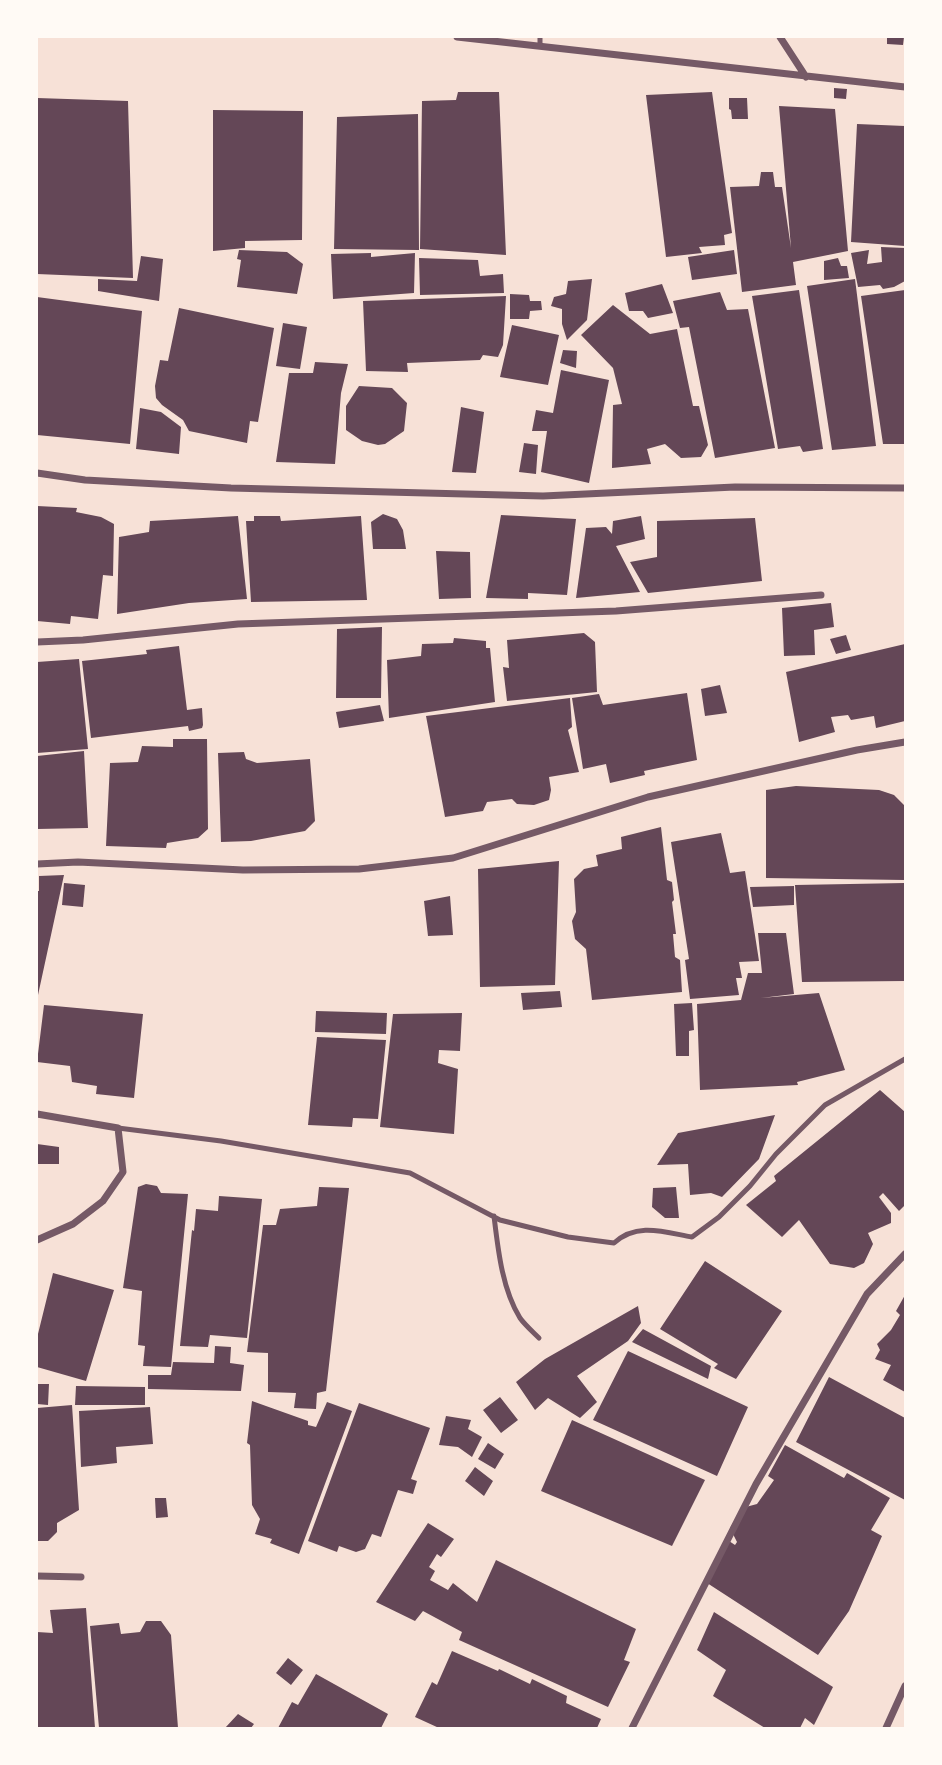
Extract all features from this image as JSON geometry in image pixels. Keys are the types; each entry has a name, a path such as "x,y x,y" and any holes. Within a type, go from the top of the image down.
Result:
{"street":[{"path":"457,37 540,41 806,77 905,87"},
{"path":"780,37 806,77"},
{"path":"37,473 85,480 218,487 463,495 612,494 735,487 905,488"},
{"path":"37,642 83,640 238,624 615,611 821,594"},
{"path":"37,864 78,862 243,870 359,869 453,858 649,797 905,742"},
{"path":"37,1114 118,1128 123,1172 103,1201 73,1224 37,1240"},
{"path":"632,1728 756,1484 867,1294 905,1254"},
{"path":"37,1576 81,1577"},
{"path":"886,1728 905,1685"}],"lane":[{"path":"118,1128 221,1141 410,1173 500,1220 568,1237 614,1242 624,1234 647,1228 692,1237 727,1210 776,1154 825,1105 905,1059"},
{"path":"494,1216 498,1250 508,1287 520,1318 539,1338"}],"building":[{"path":"887,37 904,37 903,45 887,44"},
{"path":"834,88 847,89 846,99 834,98"},
{"path":"458,92 499,92 506,255 420,249 422,101 456,100"},
{"path":"712,92 732,233 724,235 725,245 699,247 702,253 666,257 646,95"},
{"path":"37,98 128,101 133,278 37,274"},
{"path":"729,98 747,98 748,119 732,119"},
{"path":"779,106 835,109 848,251 793,262 796,285 742,292 730,187 759,186 761,172 773,172 775,187 782,187 791,248"},
{"path":"213,110 303,111 302,240 245,241 245,248 213,251"},
{"path":"418,114 419,250 334,249 337,117"},
{"path":"857,124 905,126 905,246 851,242"},
{"path":"881,247 905,248 905,281 883,289 880,285 858,287 851,253 869,250 867,264 882,262"},
{"path":"239,250 287,252 303,264 297,294 237,287 241,260 237,259"},
{"path":"734,250 737,274 692,280 688,257"},
{"path":"371,253 371,257 415,253 414,293 333,299 331,254"},
{"path":"141,256 163,259 159,301 98,291 98,279 137,281"},
{"path":"419,258 478,260 480,276 503,274 504,293 420,295"},
{"path":"838,258 841,266 847,266 849,278 824,280 824,261"},
{"path":"592,279 587,320 567,340 562,324 562,309 551,306 554,297 566,294 568,281"},
{"path":"855,279 876,446 832,450 807,286"},
{"path":"662,284 673,313 648,318 643,311 629,311 625,293"},
{"path":"799,290 823,449 803,452 800,446 778,449 752,296"},
{"path":"905,290 905,444 883,444 861,296"},
{"path":"720,292 727,310 748,309 775,448 715,458 689,327 680,328 673,301"},
{"path":"510,294 529,295 530,301 541,301 542,310 530,311 529,319 510,319"},
{"path":"506,296 503,345 498,357 483,355 480,360 407,363 408,372 366,371 363,301"},
{"path":"37,297 142,311 130,444 37,435"},
{"path":"613,305 650,334 677,329 693,406 699,406 708,445 701,457 681,458 665,444 647,449 651,464 612,468 613,405 622,404 613,368 581,335"},
{"path":"179,308 274,328 258,422 250,421 247,443 189,431 183,420 156,398 155,386 160,360 168,361"},
{"path":"283,323 307,327 300,369 276,366"},
{"path":"512,325 559,335 548,385 500,377"},
{"path":"563,350 577,351 576,368 560,363"},
{"path":"315,362 348,364 341,393 335,464 276,462 289,373 313,373"},
{"path":"561,370 609,380 589,483 541,472 547,431 532,431 536,410 553,413"},
{"path":"359,386 392,388 407,403 404,431 385,444 378,445 362,441 346,430 346,406"},
{"path":"461,407 484,412 476,473 452,472"},
{"path":"140,408 161,412 181,427 179,454 136,449"},
{"path":"524,443 538,445 536,474 519,472"},
{"path":"37,506 77,508 76,512 101,517 114,524 113,576 103,575 98,619 71,616 70,624 37,621"},
{"path":"383,514 397,519 403,530 406,549 373,549 371,522"},
{"path":"501,515 576,519 567,595 528,593 528,599 486,598"},
{"path":"238,516 247,599 189,603 117,614 119,537 149,532 150,521"},
{"path":"254,516 280,516 281,521 361,516 367,600 251,602 246,521 254,521"},
{"path":"641,516 645,539 616,546 640,592 576,598 586,528 606,527 612,534 613,521"},
{"path":"755,518 762,581 648,593 630,562 657,557 657,521"},
{"path":"436,551 470,552 471,598 439,599"},
{"path":"831,603 834,627 814,630 815,655 784,656 782,608"},
{"path":"382,627 381,698 336,698 337,629"},
{"path":"584,633 595,642 597,692 507,701 503,667 509,668 507,640"},
{"path":"846,635 851,650 836,654 830,639"},
{"path":"454,638 486,641 486,648 490,648 495,702 389,718 387,660 421,656 422,644 453,643"},
{"path":"905,644 905,721 876,728 874,716 851,720 848,715 831,717 835,732 799,742 786,672"},
{"path":"179,646 187,710 202,708 202,728 189,731 188,726 91,738 82,661 147,654 146,650"},
{"path":"79,659 88,749 37,753 37,662"},
{"path":"720,685 727,713 705,716 701,689"},
{"path":"687,693 697,760 644,771 645,775 610,783 606,764 583,769 572,698 599,694 603,705"},
{"path":"570,698 572,727 568,730 579,772 549,777 549,800 534,805 517,804 512,799 487,802 483,811 445,817 426,716"},
{"path":"380,705 384,721 339,728 336,712"},
{"path":"173,739 207,739 208,829 198,838 167,843 166,848 106,846 110,763 138,762 142,746 173,747"},
{"path":"84,751 88,828 37,829 37,756"},
{"path":"244,752 246,759 257,763 310,759 315,821 305,831 251,841 221,842 218,753"},
{"path":"796,786 879,790 894,795 905,806 905,880 766,878 766,790"},
{"path":"661,827 667,880 672,882 675,957 680,960 682,992 592,1000 586,949 575,939 572,921 576,912 574,879 584,869 598,866 596,855 622,849 621,837"},
{"path":"721,833 730,873 745,871 759,961 739,962 742,978 736,978 739,995 690,999 685,960 689,959 671,842"},
{"path":"559,861 555,985 480,987 478,869"},
{"path":"64,875 38,995 37,995 39,876"},
{"path":"64,883 85,885 83,907 62,905"},
{"path":"905,883 905,981 802,982 795,885"},
{"path":"794,886 794,905 753,907 750,887"},
{"path":"450,896 453,935 428,936 424,901"},
{"path":"758,933 786,933 794,994 761,998 819,993 845,1070 797,1082 798,1085 700,1090 697,1004 741,1000 748,973 762,973"},
{"path":"560,991 562,1007 523,1010 521,993"},
{"path":"692,1003 694,1030 689,1031 689,1056 676,1056 674,1004"},
{"path":"44,1005 143,1014 134,1098 96,1094 97,1086 72,1082 70,1066 37,1062"},
{"path":"316,1011 387,1013 386,1034 315,1032"},
{"path":"462,1013 460,1051 439,1050 438,1063 458,1069 454,1134 380,1127 393,1014"},
{"path":"317,1037 386,1040 378,1119 353,1118 352,1127 308,1125"},
{"path":"880,1090 905,1112 905,1205 899,1211 883,1193 879,1197 891,1213 891,1223 868,1233 873,1244 864,1263 854,1268 830,1264 799,1220 782,1237 746,1205 776,1181 774,1176"},
{"path":"775,1115 759,1159 722,1197 711,1193 690,1195 688,1164 657,1165 678,1133"},
{"path":"37,1144 59,1147 59,1164 37,1164"},
{"path":"146,1184 157,1186 161,1193 188,1194 171,1367 143,1366 145,1346 138,1345 142,1291 123,1288 138,1187"},
{"path":"319,1187 349,1188 326,1391 317,1393 316,1409 294,1408 296,1393 268,1392 268,1353 247,1352 263,1225 276,1225 280,1209 317,1206"},
{"path":"676,1187 679,1218 665,1218 652,1207 653,1188"},
{"path":"219,1196 262,1199 247,1338 210,1335 208,1347 180,1346 196,1209 218,1211"},
{"path":"705,1261 782,1311 736,1379 714,1368 718,1364 660,1329"},
{"path":"53,1273 114,1290 86,1381 37,1367 37,1338"},
{"path":"905,1295 905,1392 883,1380 891,1365 875,1359 880,1350 877,1344 891,1330 900,1315 896,1311"},
{"path":"638,1306 641,1323 628,1341 577,1376 597,1402 580,1418 548,1398 535,1410 516,1382 545,1359"},
{"path":"643,1329 711,1366 708,1379 632,1342"},
{"path":"215,1346 231,1347 230,1363 244,1365 241,1391 148,1389 148,1375 171,1375 173,1362 214,1363"},
{"path":"628,1351 748,1407 717,1476 593,1420"},
{"path":"829,1377 905,1418 905,1500 796,1442"},
{"path":"37,1384 49,1384 48,1405 37,1404"},
{"path":"76,1386 145,1387 145,1405 75,1405"},
{"path":"500,1397 518,1420 501,1433 483,1410"},
{"path":"252,1401 308,1421 308,1425 316,1427 327,1402 352,1411 299,1554 270,1543 272,1539 255,1534 260,1519 252,1505 250,1445 247,1443"},
{"path":"359,1403 430,1428 411,1479 417,1481 413,1494 398,1490 381,1537 372,1534 365,1549 356,1552 339,1546 337,1552 308,1541"},
{"path":"72,1405 79,1510 57,1523 57,1532 48,1541 37,1541 37,1408"},
{"path":"150,1407 153,1444 116,1447 117,1463 81,1467 79,1411"},
{"path":"446,1416 471,1420 468,1429 482,1437 472,1457 458,1447 439,1445"},
{"path":"572,1420 705,1480 672,1546 541,1491"},
{"path":"488,1443 504,1454 495,1469 478,1459"},
{"path":"785,1445 844,1478 847,1473 890,1498 871,1530 882,1536 849,1611 818,1655 704,1581 729,1541 735,1545 737,1542 730,1528 742,1508 757,1504 774,1480 768,1476"},
{"path":"475,1467 493,1481 484,1496 465,1481"},
{"path":"155,1498 166,1498 168,1517 156,1518"},
{"path":"428,1523 454,1539 441,1557 437,1554 429,1567 435,1571 430,1580 448,1590 453,1583 477,1602 496,1560 636,1629 624,1660 630,1662 608,1707 459,1640 462,1632 423,1611 415,1621 376,1602"},
{"path":"86,1608 95,1728 37,1728 37,1632 53,1633 50,1610"},
{"path":"714,1612 833,1687 814,1725 805,1718 800,1728 765,1728 713,1696 726,1670 697,1650"},
{"path":"146,1621 161,1621 171,1635 178,1728 99,1728 90,1626 119,1623 121,1634 140,1632"},
{"path":"452,1651 530,1684 532,1679 567,1696 566,1703 601,1719 597,1728 439,1728 415,1717 432,1682 437,1685"},
{"path":"288,1658 303,1670 291,1685 276,1673"},
{"path":"316,1674 388,1714 381,1728 278,1728 292,1702 298,1705"},
{"path":"238,1714 254,1724 251,1728 225,1728"}]}
